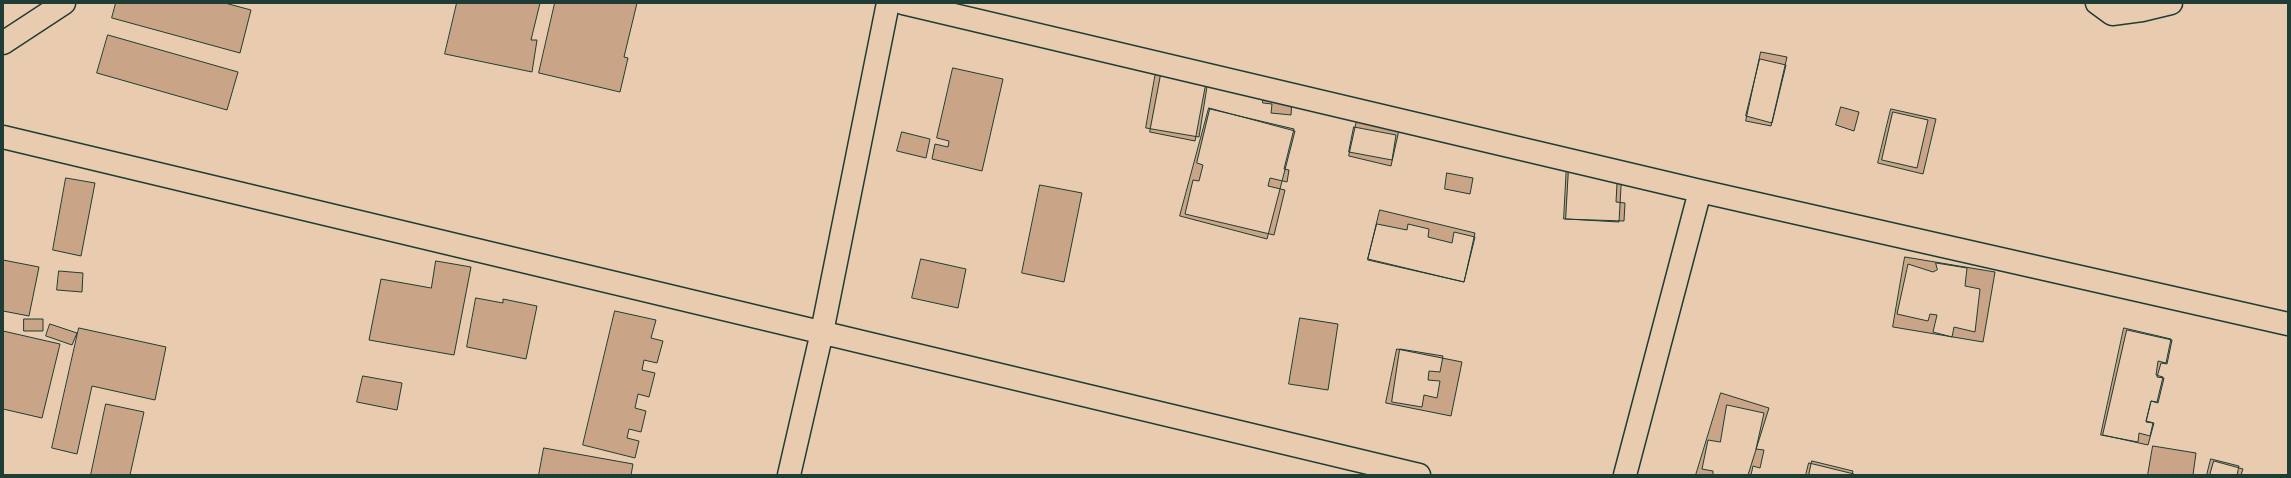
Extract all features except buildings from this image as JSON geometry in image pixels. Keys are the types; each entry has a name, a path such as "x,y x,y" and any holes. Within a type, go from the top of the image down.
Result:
{"street":[{"path":"3,43 64,3"},
{"path":"790,475 822,332 888,3"},
{"path":"903,3 1700,191 2288,324"},
{"path":"2097,3 2112,14 2142,10 2171,3"},
{"path":"3,137 1418,475"},
{"path":"1625,475 1700,191"}]}
